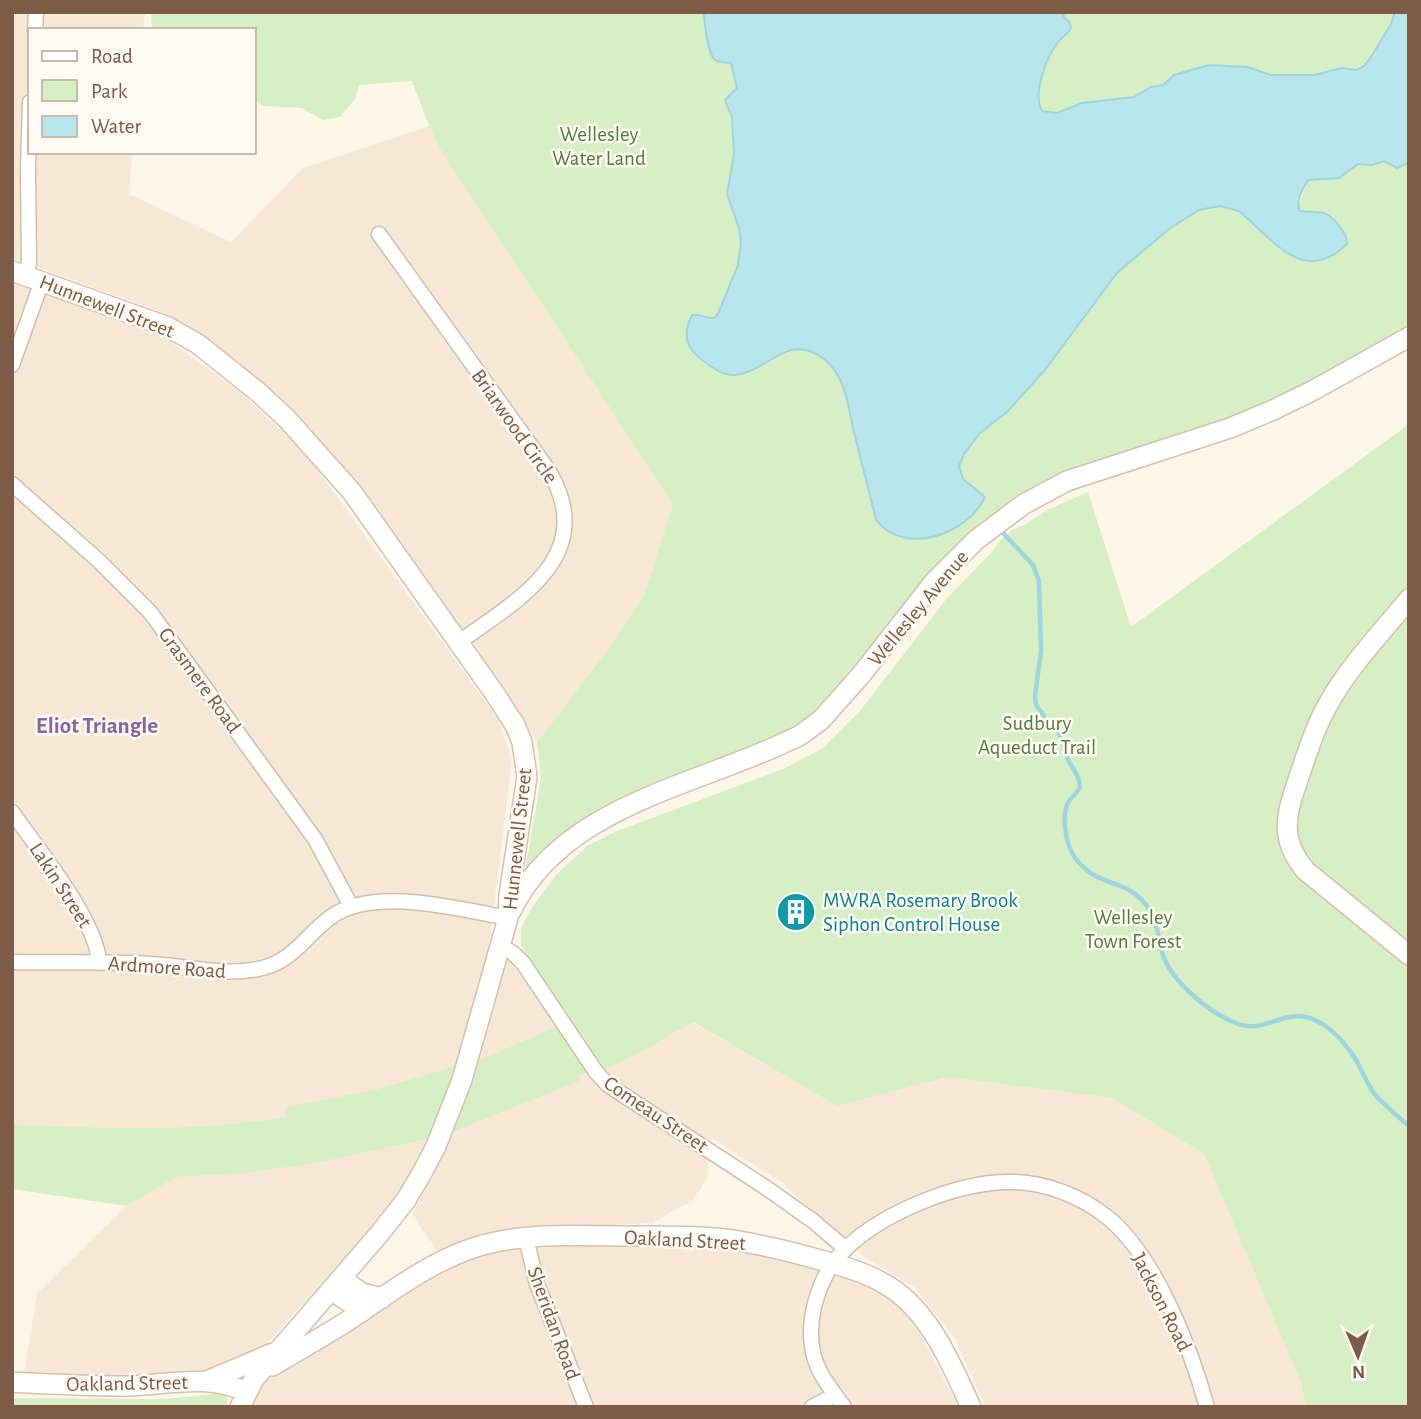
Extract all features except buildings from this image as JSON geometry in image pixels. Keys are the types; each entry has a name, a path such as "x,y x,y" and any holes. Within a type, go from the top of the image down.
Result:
{"main road":[{"name":"Hunnewell Street","path":"27,276 168,327 198,344 287,419 334,469 459,642 515,725 526,760 526,787 509,895 508,918 469,1060 436,1146 406,1200 337,1285 259,1373 243,1399"},
{"name":"Wellesley Avenue","path":"508,918 537,870 578,834 631,804 799,736 821,720 862,675 934,582 976,540 1024,504 1083,475 1230,428 1273,410 1409,337"},
{"path":"1409,599 1355,664 1331,700 1308,750 1290,803 1286,827 1293,853 1306,871 1409,955"},
{"name":"Oakland Street","path":"259,1373 436,1265 464,1251 493,1242 586,1236 716,1238 839,1256 904,1297 940,1345 971,1407"},
{"path":"337,1285 382,1298"},
{"path":"337,1285 363,1311"},
{"path":"207,1381 277,1352"},
{"name":"Oakland Street","path":"12,1382 127,1386 207,1381 225,1383 243,1399"}],"street":[{"path":"12,365 29,263 28,146"},
{"name":"Briarwood Circle","path":"379,234 549,471 562,497 562,534 550,568 523,597 459,642"},
{"name":"Grasmere Road","path":"12,484 113,573 158,622 315,839 351,906"},
{"name":"Lakin Street","path":"12,812 89,924 99,963"},
{"name":"Ardmore Road","path":"12,961 164,965 224,972 256,969 286,958 332,916 351,906 380,901 402,902 508,918"},
{"name":"Comeau Street","path":"501,946 523,962 596,1072 608,1085 765,1186 813,1221 839,1256"},
{"name":"Jackson Road","path":"839,1256 870,1231 900,1213 934,1197 967,1186 1025,1183 1070,1196 1108,1217 1138,1252 1173,1315 1194,1364 1207,1407"},
{"name":"Sheridan Road","path":"526,1238 535,1276 586,1407"},
{"path":"812,1407 840,1401 818,1367 811,1335 820,1289 839,1256"}],"shaded area":[{"path":"12,12 145,12 143,28 28,28 28,154 132,154 129,194 231,242 303,168 429,126 440,149 673,504 643,598 610,647 537,742 455,619 314,434 252,373 190,327 155,310 12,258"},
{"path":"12,281 167,339 240,392 306,454 498,719 512,761 489,947 456,1066 374,1090 332,1099 285,1117 237,1125 123,1130 12,1124"},
{"path":"508,959 517,963 558,1026 479,1060"},
{"path":"692,1022 837,1106 948,1077 1112,1098 1204,1154 1301,1383 1306,1407 986,1407 954,1338 915,1288 864,1257 781,1182 711,1138 707,1179 693,1200 652,1223 508,1231 439,1254 412,1214 440,1163 453,1132 580,1080 576,1077 603,1070"},
{"path":"428,1139 394,1203 264,1347 211,1372 158,1379 24,1374 37,1293 126,1206 177,1177 244,1173 312,1164"},
{"path":"557,1243 678,1245 779,1258 859,1281 892,1296 917,1328 959,1407 246,1407 267,1378 335,1339 408,1290 480,1255"}],"green space":[{"name":"Wellesley Water Land","path":"151,12 704,12 711,51 718,62 731,63 737,88 725,100 734,143 728,195 739,226 741,249 736,272 718,314 714,318 705,316 687,325 690,346 703,362 731,376 755,369 787,351 799,349 811,351 832,366 846,395 876,520 891,533 944,534 955,529 981,506 959,469 966,449 977,436 1004,414 1041,373 1120,270 1164,231 1196,211 1224,207 1239,212 1293,255 1309,260 1329,258 1342,229 1333,216 1327,213 1300,211 1298,208 1308,180 1339,178 1358,164 1384,161 1393,167 1409,163 1409,326 1297,387 994,523 824,719 621,806 525,872 541,778 537,742 610,647 643,598 673,504 440,149 412,81 359,85 355,99 340,117 323,120 302,108 262,106 256,101 256,28 152,28"},
{"path":"1063,12 1395,12 1391,24 1371,57 1357,70 1349,68 1315,75 1271,75 1247,67 1208,65 1174,75 1163,85 1151,87 1134,97 1082,103 1057,113 1046,113 1040,107 1039,86 1047,62 1065,37"},
{"name":"Wellesley Town Forest","path":"1409,424 1409,585 1348,659 1282,800 1277,826 1285,857 1300,877 1409,967 1409,1407 1306,1407 1301,1383 1204,1154 1112,1098 948,1077 837,1106 693,1022 603,1070 521,946 521,928 532,907 557,874 587,846 617,831 783,769 823,748 860,711 947,598 1000,541 1012,530 1049,509 1088,492 1131,627"},
{"path":"1409,612 1409,944 1318,870 1304,855 1297,837 1297,812 1326,728 1353,681"},
{"path":"558,1026 587,1073 577,1077 581,1080 453,1132 479,1060"},
{"path":"456,1066 443,1107 428,1139 312,1164 244,1173 177,1177 126,1206 12,1189 12,1124 149,1128 251,1122 285,1117 287,1107 374,1090"},
{"path":"223,1393 228,1398 226,1407 12,1407 12,1398 165,1399"}],"water":[{"path":"704,12 1063,12 1071,28 1050,55 1042,75 1039,94 1042,111 1057,113 1082,103 1134,97 1151,87 1163,85 1174,75 1209,65 1247,67 1271,75 1315,75 1341,68 1357,70 1371,57 1391,24 1395,12 1409,12 1409,163 1397,168 1384,161 1372,165 1358,164 1339,178 1308,180 1299,199 1300,211 1329,215 1347,240 1347,244 1331,256 1316,261 1302,260 1289,254 1239,211 1220,206 1199,210 1170,228 1117,273 1044,371 1007,412 980,433 964,454 959,466 963,479 985,497 977,510 951,530 935,536 919,539 903,537 888,531 876,520 842,383 824,359 811,351 800,349 779,355 748,372 729,375 705,362 689,346 687,332 692,315 714,318 718,314 738,265 741,243 739,228 727,194 734,154 732,118 725,100 737,88 731,63 718,61 712,56"}],"waterway":[{"path":"1004,534 1033,565 1039,581 1041,651 1035,696 1036,705 1044,716"},
{"path":"1058,732 1068,760 1080,782 1079,788 1068,803 1065,816 1072,854 1092,874 1126,888 1142,900 1153,917 1165,960 1180,983 1202,1003 1238,1024 1259,1025 1300,1016 1324,1025 1338,1036 1350,1051 1377,1097 1409,1126"}],"place":[{"name":"MWRA Rosemary Brook Siphon Control House","path":"796,912"}],"district":[{"name":"Eliot Triangle","path":"97,725"}],"park label":[{"name":"Sudbury Aqueduct Trail","path":"1037,735"}]}
